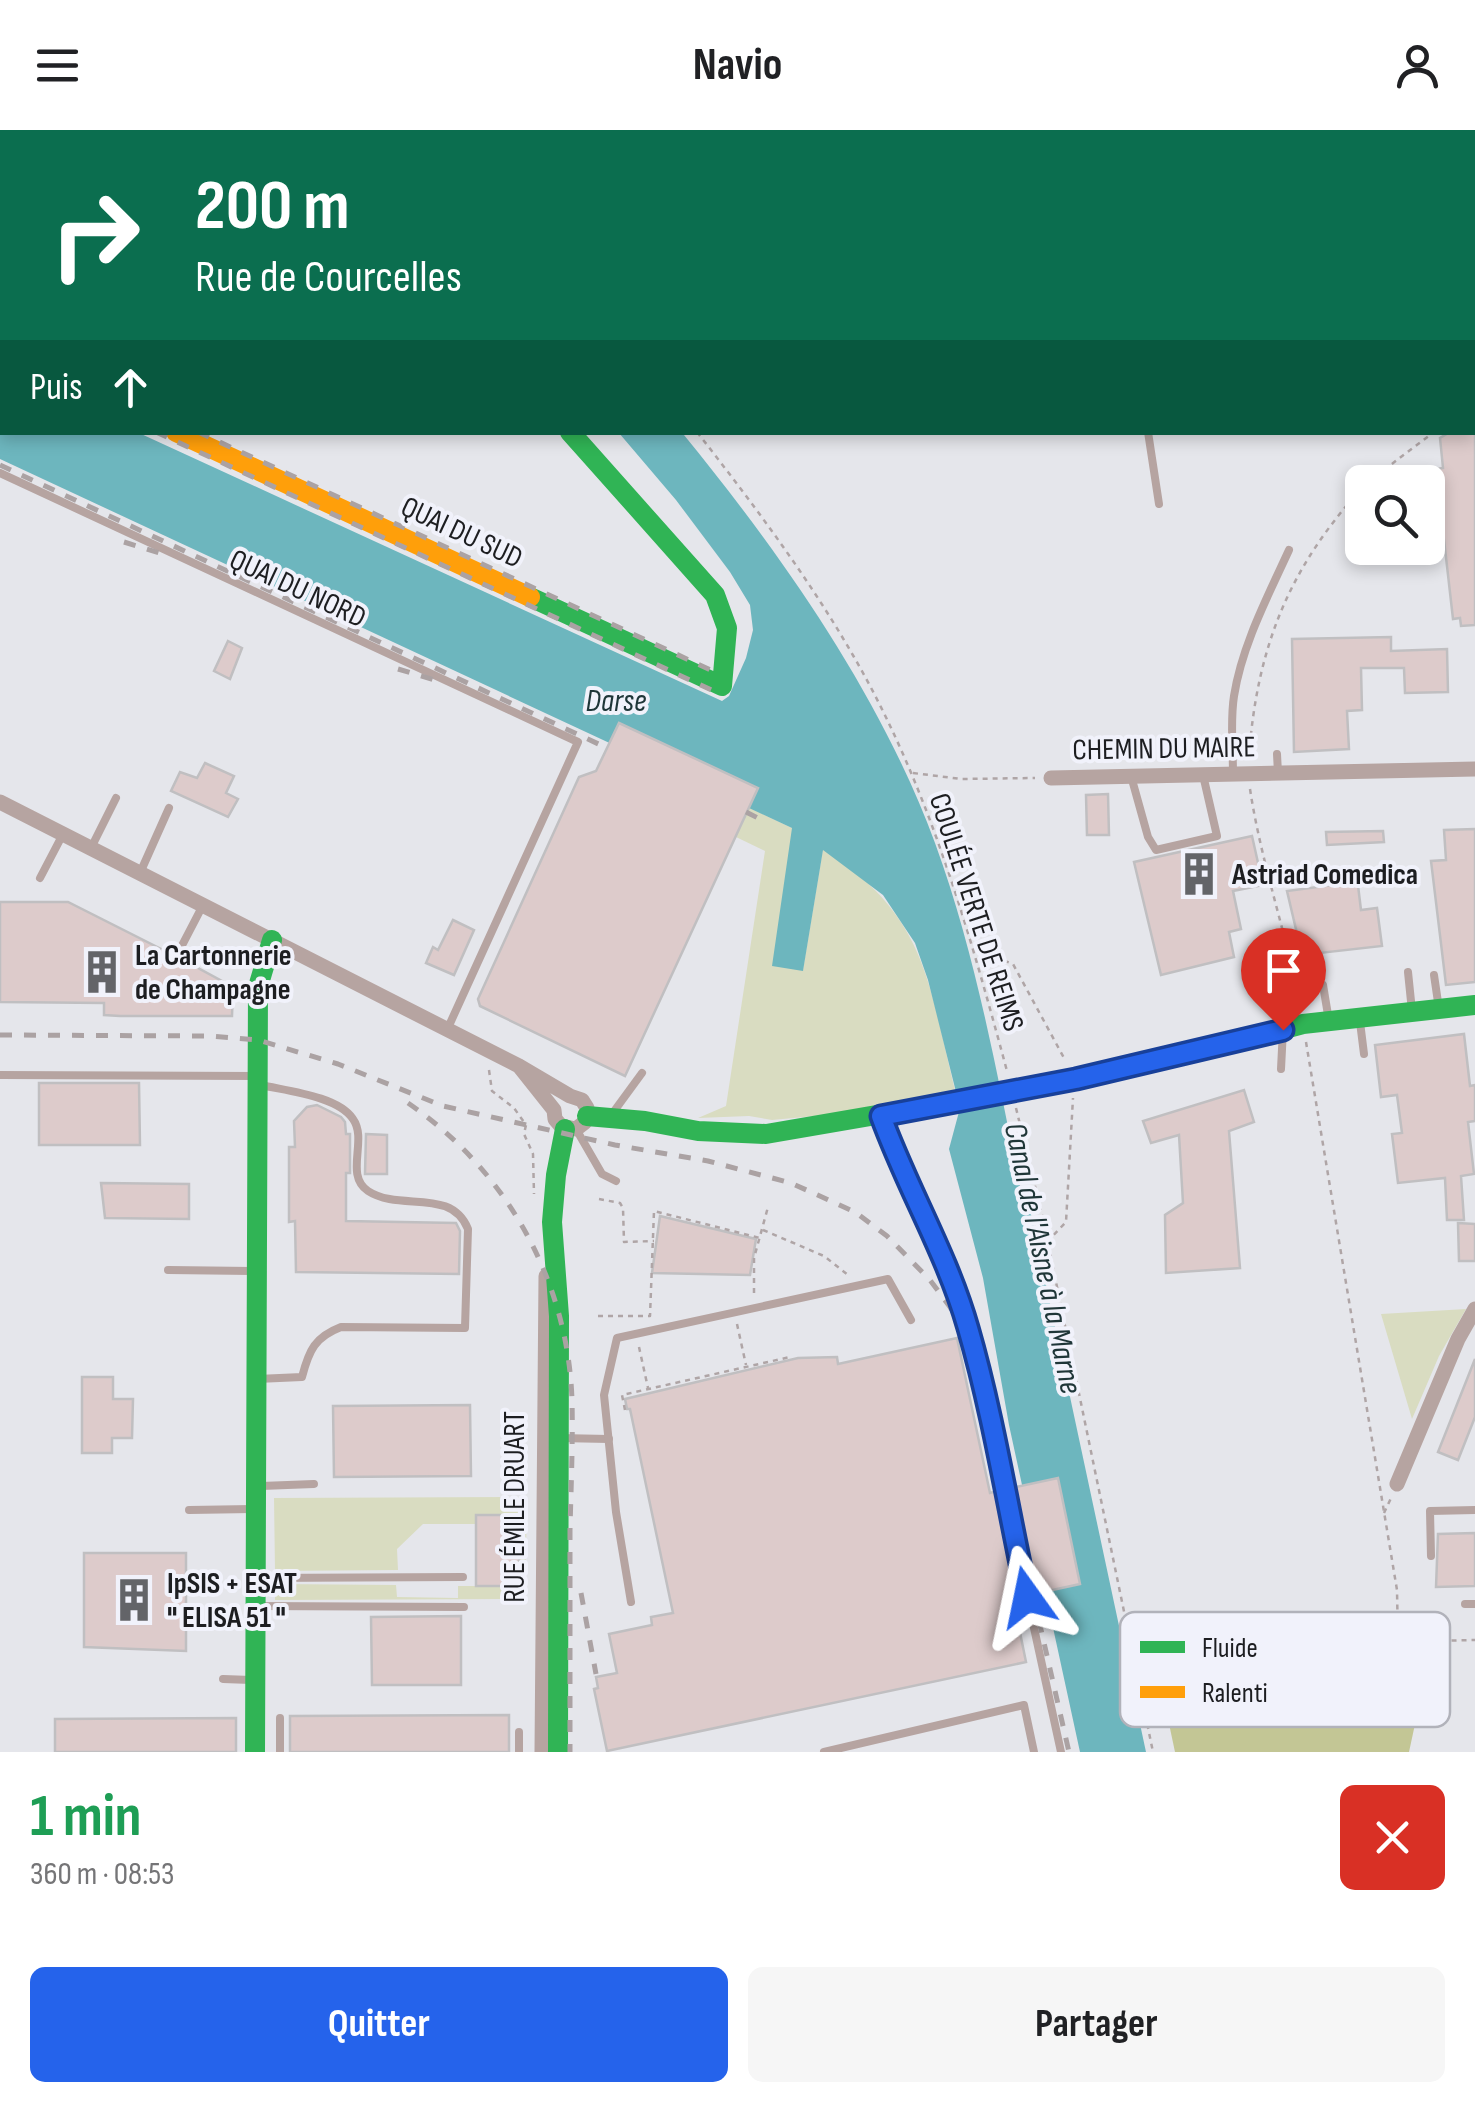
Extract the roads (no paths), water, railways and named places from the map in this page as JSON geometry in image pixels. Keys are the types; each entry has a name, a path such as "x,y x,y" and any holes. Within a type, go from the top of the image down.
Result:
{"street":[{"name":"QUAI DU SUD","path":"182,435 722,686 728,638 725,611 573,435"},
{"name":"CHEMIN DU MAIRE","path":"1051,778 1475,768"},
{"path":"0,802 582,1100 576,1125"},
{"path":"255,1752 258,987 272,940"},
{"path":"518,1066 554,1110 555,1119 576,1125 609,1118 645,1120 698,1132 766,1134 1022,1090 1293,1027 1475,1004"},
{"path":"554,1110 560,1100 570,1096"},
{"name":"RUE ÉMILE DRUART","path":"542,1752 559,1316 551,1263 554,1172 576,1125"},
{"path":"1397,1484 1458,1339 1475,1309"},
{"name":"RUE ÉMILE DRUART","path":"552,1438 558,1752"}],"lane":[{"path":"1148,435 1160,504"},
{"name":"QUAI DU NORD","path":"0,473 578,742 448,1030"},
{"path":"1240,774 1234,699 1237,683 1258,617 1288,550"},
{"name":"CHEMIN DU MAIRE","path":"1276,754 1278,773"},
{"path":"1131,776 1148,837 1156,850 1217,836 1203,775"},
{"path":"91,848 116,798"},
{"path":"140,873 169,808"},
{"path":"40,878 63,834"},
{"path":"176,956 203,905"},
{"path":"1408,972 1412,1011"},
{"path":"1268,973 1293,1027 1281,1069"},
{"path":"1434,974 1439,1009"},
{"path":"1323,984 1330,1021"},
{"path":"1360,1018 1364,1054"},
{"path":"609,1118 642,1073"},
{"path":"0,1075 258,1080 323,1098 352,1116 362,1188 385,1201 446,1203 463,1216 468,1228 465,1328 341,1326 310,1348 302,1376 256,1379"},
{"path":"881,1116 893,1150 929,1222 968,1329 1062,1752"},
{"path":"576,1125 602,1174 616,1181"},
{"path":"168,1270 257,1271"},
{"path":"632,1602 616,1512 604,1395 617,1338 888,1279 911,1320"},
{"path":"552,1438 609,1439"},
{"path":"256,1486 314,1484"},
{"path":"189,1510 256,1509"},
{"path":"1431,1556 1430,1511 1475,1510"},
{"path":"256,1578 464,1577"},
{"path":"256,1606 464,1608"},
{"path":"224,1679 256,1680"},
{"path":"828,1751 1024,1705 1034,1752"},
{"path":"280,1718 280,1752"},
{"path":"519,1732 519,1752"}],"water":[{"name":"Darse","path":"0,435 143,435 722,701 729,696 746,658 753,630 750,605 676,500 621,435 684,435 792,578 858,681 913,788 935,843 974,971 1021,1191 1026,1191 1120,1630 1120,1727 1141,1727 1146,1752 1080,1752 1009,1425 983,1278 949,1149 960,1108 915,943 883,895 823,850 803,971 772,966 792,828 0,459"}],"railway":[{"path":"162,435 720,694"},
{"path":"204,435 717,673"},
{"path":"0,465 607,748"},
{"path":"124,542 166,555"},
{"path":"398,669 441,682"},
{"path":"746,812 766,822"},
{"path":"0,1035 209,1036 258,1040 338,1064 443,1106 615,1145 708,1161 791,1183 855,1212 887,1236 930,1280 967,1339 999,1446 1069,1752"},
{"path":"408,1103 443,1130 502,1195 544,1271 558,1312 572,1400 570,1752"},
{"path":"581,1593 596,1674"}],"place":[{"name":"Astriad Comedica","path":"1199,874"},
{"name":"La Cartonnerie de Champagne","path":"102,972"},
{"name":"IpSIS + ESAT \" ELISA 51 \"","path":"134,1600"}],"water label":[{"name":"Canal de l'Aisne à la Marne","path":"1044,1258"}]}
